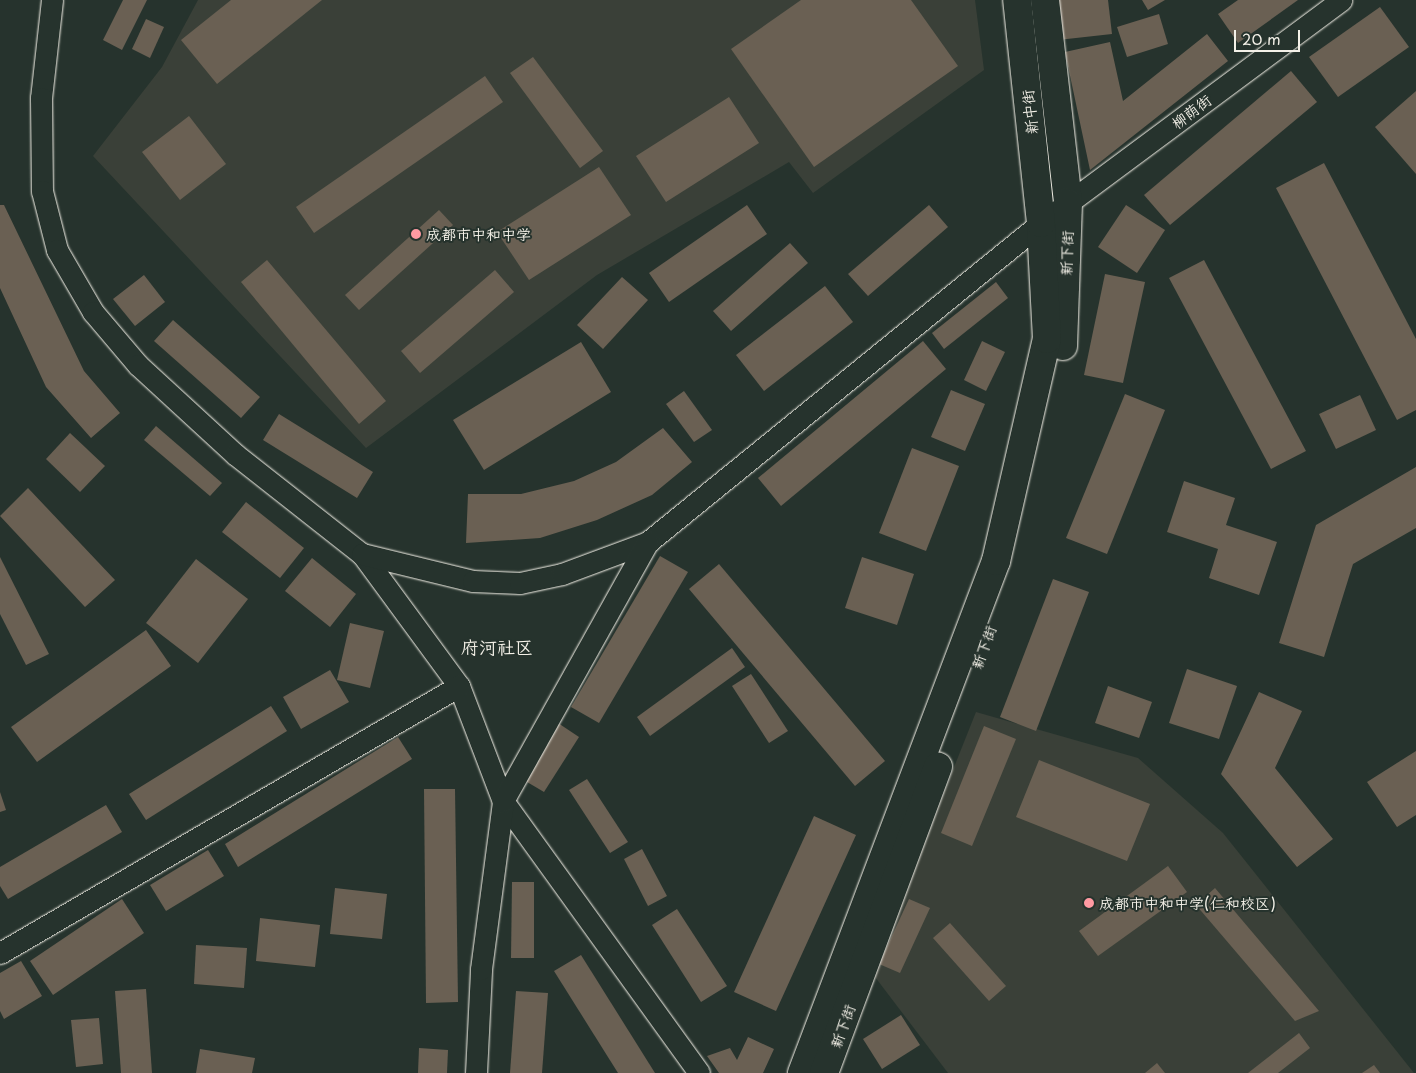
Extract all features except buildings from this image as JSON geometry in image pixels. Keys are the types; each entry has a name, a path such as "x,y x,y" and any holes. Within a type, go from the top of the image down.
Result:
{"main road":[{"name":"新中街","path":"1017,0 1040,223"},
{"name":"新中街","path":"1045,0 1068,203"},
{"name":"新下街","path":"824,1073 1012,568 1064,345 1068,203"},
{"name":"新下街","path":"802,1073 996,561 1047,339 1040,223"}],"street":[{"path":"52,0 40,98 42,191 57,250 93,312 138,365 236,455 362,554 459,686 503,801 699,1073"},
{"name":"柳荫街","path":"648,542 1040,223 1341,0"},
{"path":"362,554 473,581 520,583 562,574 648,542"},
{"path":"476,1073 481,969 503,801 648,542"},
{"path":"0,953 459,686"}],"shaded area":[{"name":"成都市中和中学","path":"198,0 975,0 984,70 813,193 789,162 597,275 366,448 93,156 162,67"},
{"name":"成都市中和中学(仁和校区)","path":"976,712 1138,758 1223,833 1414,1073 948,1073 872,973"}],"place":[{"name":"成都市中和中学","path":"416,234"},
{"name":"成都市中和中学(仁和校区)","path":"1089,903"}],"district":[{"name":"府河社区","path":"497,647"}]}
